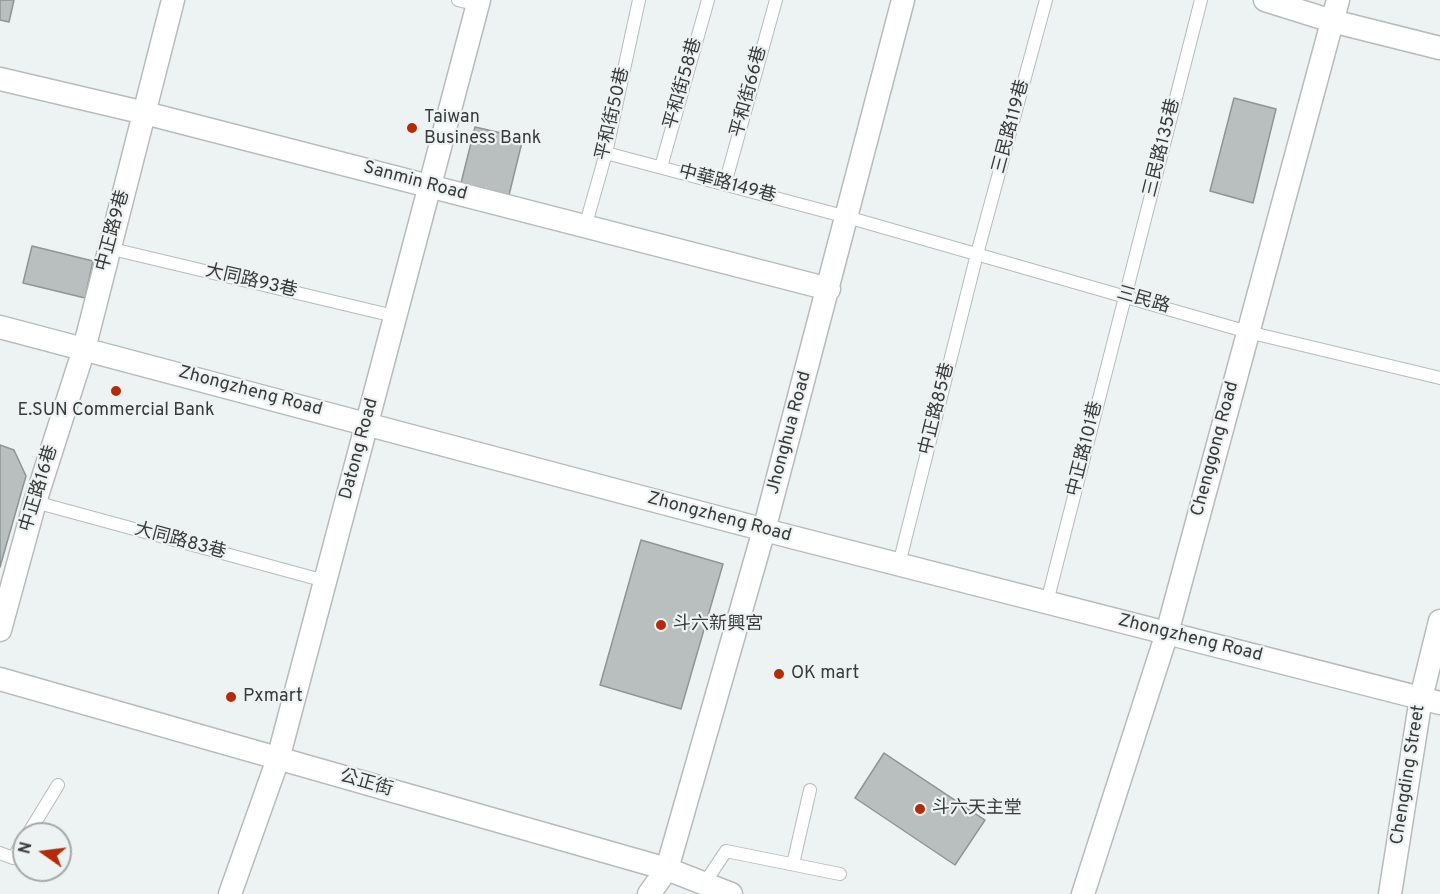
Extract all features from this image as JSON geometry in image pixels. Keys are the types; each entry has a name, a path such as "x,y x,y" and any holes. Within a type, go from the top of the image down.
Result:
{"street":[{"name":"中正路9巷","path":"84,349 173,0"},
{"name":"Jhonghua Road","path":"649,894 667,869 764,530 903,0"},
{"path":"1265,0 1335,10 1440,48"},
{"name":"Datong Road","path":"230,894 278,759 394,316 431,186 472,2"},
{"name":"Chenggong Road","path":"1083,894 1167,633 1335,10"},
{"name":"Sanmin Road","path":"0,79 145,113 829,289"},
{"name":"Zhongzheng Road","path":"0,327 764,530 1430,701"},
{"name":"中正路16巷","path":"0,630 35,502 84,349"},
{"name":"Chengding Street","path":"1390,894 1430,701 1440,621"},
{"name":"公正街","path":"0,679 667,869 730,894"}],"lane":[{"name":"平和街50巷","path":"585,227 606,153 639,0"},
{"name":"平和街58巷","path":"661,167 708,0"},
{"name":"平和街66巷","path":"725,184 776,0"},
{"name":"三民路119巷","path":"977,254 1046,0"},
{"name":"三民路135巷","path":"1126,297 1201,0"},
{"name":"中華路149巷","path":"606,153 847,217"},
{"name":"三民路","path":"847,217 1248,332 1440,378"},
{"name":"大同路93巷","path":"108,248 394,316"},
{"name":"中正路85巷","path":"899,564 977,254"},
{"name":"中正路101巷","path":"1047,602 1126,297"},
{"name":"大同路83巷","path":"35,502 325,581"},
{"path":"35,822 58,785"},
{"path":"794,864 810,790"},
{"path":"704,884 726,850 840,874"}],"building":[{"path":"0,0 14,0 9,22 0,20"},
{"path":"1234,98 1276,109 1253,203 1210,191"},
{"path":"475,127 523,138 509,195 461,183"},
{"path":"32,246 93,261 85,298 23,283"},
{"path":"0,445 14,450 26,476 0,567"},
{"name":"斗六新興宮","path":"641,540 723,564 681,709 600,685"},
{"name":"斗六天主堂","path":"884,753 985,820 955,865 855,798"}],"place":[{"name":"Taiwan Business Bank","path":"412,128"},
{"name":"E.SUN Commercial Bank","path":"116,391"},
{"name":"斗六新興宮","path":"661,625"},
{"name":"OK mart","path":"779,674"},
{"name":"Pxmart","path":"231,697"},
{"name":"斗六天主堂","path":"920,809"}]}
